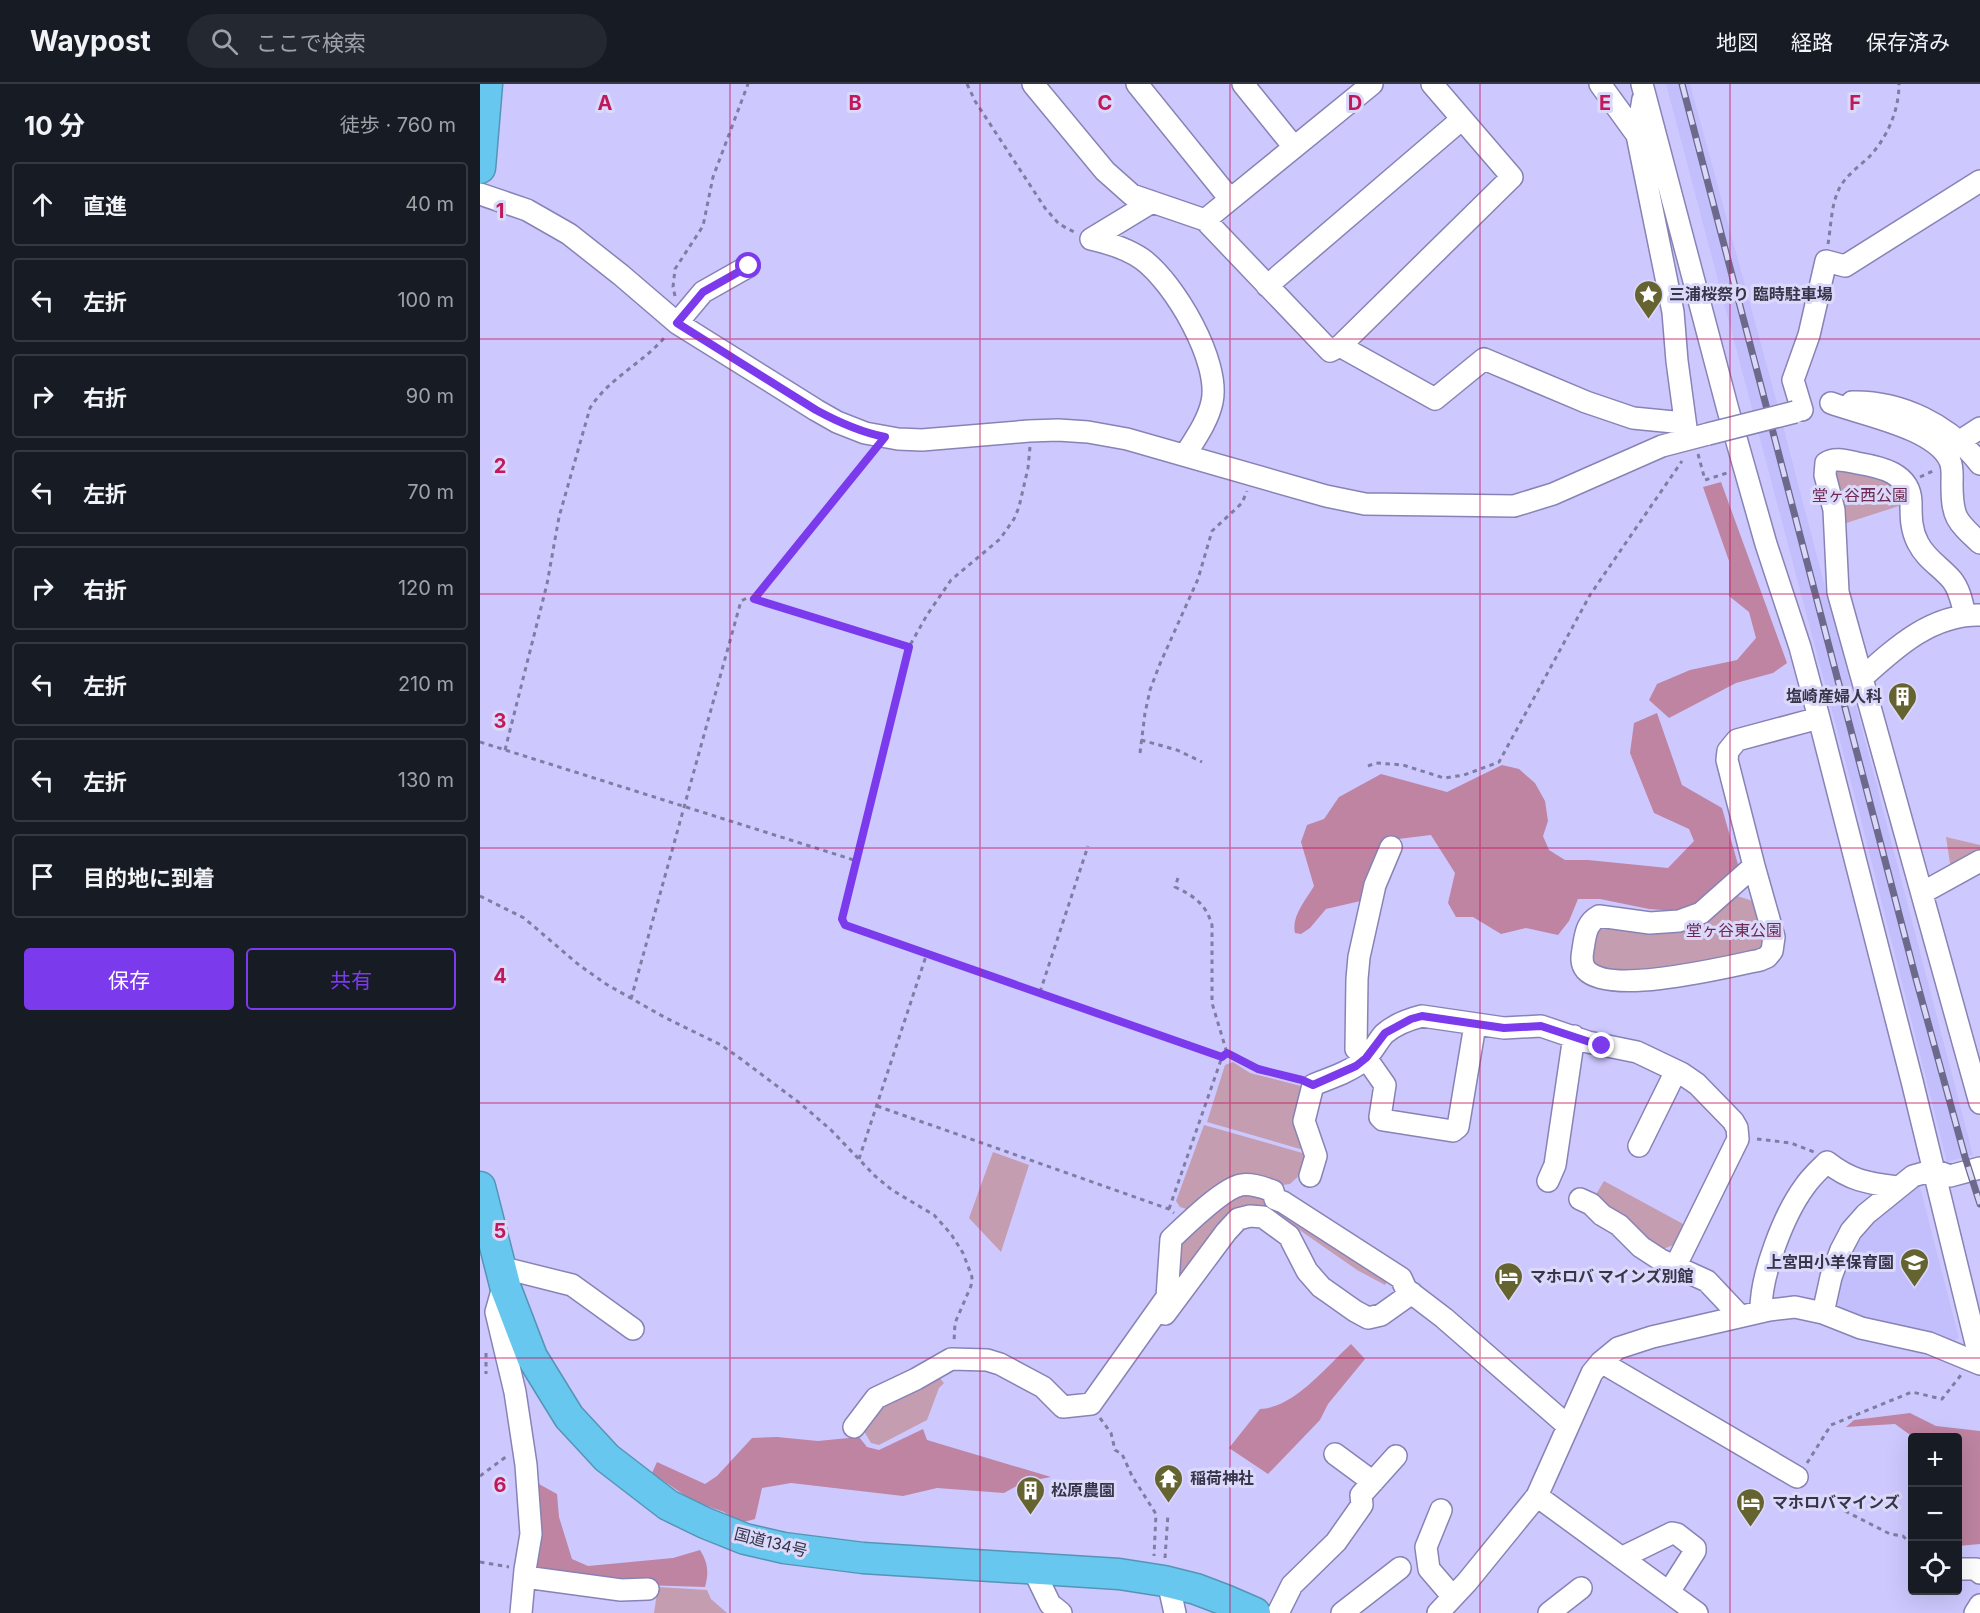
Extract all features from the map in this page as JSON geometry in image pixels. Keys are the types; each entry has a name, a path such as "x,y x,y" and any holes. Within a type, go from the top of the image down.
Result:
{"highway":[{"path":"480,168 487,84"},
{"name":"国道134号","path":"480,1187 506,1289 532,1357 569,1417 607,1458 668,1505 745,1539 784,1548 863,1558 1119,1574 1168,1582 1225,1599 1255,1613"}],"street":[{"path":"1033,84 1105,171 1132,195 1205,220 1330,351 1340,346 1512,177 1432,84"},
{"path":"1137,84 1230,199"},
{"path":"1243,84 1294,147"},
{"path":"1600,84 1637,135"},
{"path":"1205,220 1368,85"},
{"path":"1643,88 1637,135 1673,312 1693,433"},
{"path":"1643,88 1728,410 1766,544 1800,647 1820,718 1934,1170 1974,1366"},
{"path":"1267,286 1462,119"},
{"path":"1799,411 1792,380 1809,335 1826,261 1845,266 1980,181"},
{"path":"480,194 527,210 569,234 677,323 823,414 865,433 885,437 922,440 1029,430 1088,432 1127,439 1326,496 1365,504 1514,506 1541,500 1693,433 1831,404 1864,402 1901,409 1922,417 1960,441 1980,464"},
{"path":"1091,239 1152,202"},
{"path":"1091,239 1124,248 1143,260 1163,279 1195,328 1205,351 1213,390 1208,414 1185,455"},
{"path":"677,323 703,292 749,266"},
{"path":"1340,346 1435,399 1484,359 1586,402 1693,433"},
{"path":"1831,404 1915,431 1936,444 1951,462 1952,506 1955,516 1980,543"},
{"path":"1960,441 1980,428"},
{"path":"1862,678 1895,648 1933,624 1972,615 1953,581 1917,543 1911,520 1910,493 1906,484 1897,475 1880,467 1835,459 1826,463 1824,468 1834,510 1838,592 1980,1103"},
{"path":"1754,866 1701,913 1679,921 1650,923 1599,916 1593,920 1586,932 1581,959 1584,966 1590,973 1599,976 1632,981 1665,979 1767,957 1772,951 1774,937 1727,760 1728,751 1737,740 1820,718"},
{"path":"1392,847 1375,885 1359,957 1357,979 1356,1049 1366,1058 1385,1085 1380,1117 1383,1120 1454,1131 1458,1127 1475,1025"},
{"path":"1922,892 1980,861"},
{"path":"1310,1176 1316,1156 1304,1121 1313,1085 1356,1066 1366,1058 1385,1033 1411,1019 1422,1016 1504,1028 1541,1026 1602,1046 1629,1050 1676,1071 1697,1084 1737,1128 1738,1139 1676,1265"},
{"path":"1548,1181 1555,1165 1551,1151 1559,1095 1574,1036"},
{"path":"1639,1146 1676,1071"},
{"path":"1761,1312 1762,1285 1786,1221 1806,1184 1827,1162 1842,1174 1854,1179 1898,1187"},
{"path":"1823,1313 1831,1277 1841,1250 1851,1231 1866,1214 1912,1176 1934,1170 1950,1176 1980,1168"},
{"path":"854,1427 876,1398 951,1359 987,1360 1000,1364 1043,1388 1063,1407 1091,1404 1167,1297 1171,1239 1225,1192 1241,1185 1274,1191 1275,1199 1401,1278 1406,1288 1444,1318 1568,1426"},
{"path":"1580,1198 1619,1225 1641,1247 1661,1260 1707,1281 1740,1316"},
{"path":"1127,1353 1162,1318 1226,1232 1238,1219 1250,1216 1263,1217 1289,1236 1306,1272 1321,1287 1368,1318 1381,1315 1412,1293"},
{"path":"521,1613 531,1534 526,1465 515,1392 496,1312 503,1273 572,1285 633,1329"},
{"path":"1438,1613 1537,1496 1592,1373 1618,1348 1652,1336 1740,1316 1795,1307 1823,1313 1861,1328 1929,1343 1974,1366"},
{"path":"1601,1362 1797,1477"},
{"path":"1335,1454 1373,1482"},
{"path":"1278,1613 1292,1585 1336,1542 1362,1505 1361,1495 1396,1456"},
{"path":"1537,1496 1697,1613"},
{"path":"1441,1510 1425,1547 1429,1569 1453,1597"},
{"path":"1623,1557 1672,1533 1692,1544 1695,1551 1669,1592"},
{"path":"1342,1613 1400,1568"},
{"path":"1033,1569 1050,1604 1061,1613"},
{"path":"1962,1569 1976,1569 1980,1573"},
{"path":"525,1574 621,1590 648,1589"},
{"path":"1168,1582 1175,1613"},
{"path":"1549,1613 1581,1588"},
{"path":"1975,1613 1980,1605"}],"path":[{"path":"505,750 547,584 562,505 590,408 600,393 657,346 677,323 678,310 672,287 673,278 680,259 703,226 713,177 748,84"},
{"path":"966,84 1045,208 1059,224 1091,239"},
{"path":"1826,261 1839,189 1883,140 1893,118 1899,97 1899,84"},
{"path":"1029,430 1028,468 1014,519 1000,539 951,580 909,647 842,919 845,925 1222,1057"},
{"path":"1693,433 1706,480 1732,471"},
{"path":"1368,766 1376,763 1403,765 1444,778 1499,762 1590,595 1687,455 1693,433"},
{"path":"754,599 885,437"},
{"path":"1906,484 1951,462"},
{"path":"1140,753 1150,690 1198,579 1212,531 1242,503 1251,475"},
{"path":"631,999 741,601 747,598 754,599 909,647"},
{"path":"1141,740 1177,750 1202,762"},
{"path":"480,742 857,861"},
{"path":"1040,993 1088,846"},
{"path":"1178,878 1175,887 1200,901 1208,912 1212,925 1212,1003 1227,1053 1258,1069 1313,1085"},
{"path":"480,897 524,918 579,965 631,999 735,1054 801,1104 892,1190 934,1215 951,1233 970,1267 972,1277 971,1286 955,1323 951,1359"},
{"path":"859,1159 927,952"},
{"path":"1169,1209 1222,1057 1227,1053"},
{"path":"877,1106 1169,1209 1188,1223"},
{"path":"1760,1140 1791,1143"},
{"path":"1797,1477 1831,1425 1912,1392 1942,1399 1974,1366"},
{"path":"1111,1433 1115,1450 1122,1454 1132,1476 1156,1514 1155,1542"},
{"path":"480,1476 488,1468 522,1448"},
{"path":"1845,1511 1890,1534 1903,1536 1908,1541"},
{"path":"1166,1539 1168,1514"},
{"path":"480,1562 525,1574"}],"shaded area":[{"path":"1666,84 1690,84 1776,399 1973,1155 1947,1162 1863,828"},
{"path":"1721,482 1787,663 1773,673 1736,683 1669,718 1649,700 1657,684 1690,670 1737,660 1756,638 1749,612 1729,596 1729,561 1703,487"},
{"path":"1657,713 1682,785 1722,808 1739,868 1692,907 1676,911 1649,909 1600,899 1578,899 1569,921 1558,935 1526,928 1501,934 1473,917 1456,917 1448,903 1455,873 1431,835 1398,839 1387,845 1369,899 1326,909 1310,928 1301,934 1295,933 1297,914 1314,886 1301,842 1307,825 1324,819 1339,797 1381,774 1447,792 1502,765 1519,769 1535,783 1545,801 1548,821 1543,836 1549,850 1565,860 1668,868 1694,841 1689,829 1654,813 1630,753 1634,723"},
{"path":"1919,1183 1959,1338 1952,1342 1890,1327 1831,1309 1849,1241"},
{"path":"1351,1344 1365,1359 1328,1404 1320,1420 1268,1474 1229,1448 1260,1409 1273,1407 1297,1394"},
{"path":"1910,1413 1936,1426 1980,1431 1980,1544 1962,1546 1962,1433 1908,1433 1895,1424 1846,1427 1854,1420"},
{"path":"923,1429 927,1440 1051,1477 1024,1482 1004,1493 937,1488 903,1496 791,1483 762,1488 755,1519 740,1523 724,1512 693,1501 652,1473 657,1462 705,1484 717,1476 752,1438 777,1437 818,1441 859,1437 867,1447 879,1450"},
{"path":"530,1479 557,1494 559,1517 572,1559 588,1566 673,1558 700,1550 707,1568 705,1587 548,1582 535,1565"}],"green space":[{"name":"堂ヶ谷西公園","path":"1839,467 1892,482 1900,493 1899,506 1840,525 1831,476"},
{"path":"1946,837 1980,845 1980,854 1951,870"},
{"name":"堂ヶ谷東公園","path":"1734,895 1756,902 1765,940 1757,953 1646,974 1599,969 1589,956 1594,933 1606,924 1637,928"},
{"path":"1233,1062 1250,1073 1301,1086 1305,1096 1307,1151 1207,1122 1225,1065"},
{"path":"1204,1125 1306,1154 1302,1173 1290,1184 1275,1186 1259,1182 1193,1211 1180,1207 1176,1201"},
{"path":"993,1152 1029,1165 1001,1252 969,1218"},
{"path":"1604,1181 1685,1225 1674,1245 1657,1251 1595,1196"},
{"path":"1246,1188 1392,1275 1385,1285 1357,1270 1278,1215 1248,1208 1172,1296 1176,1241"},
{"path":"939,1377 944,1383 939,1388 927,1420 879,1445 871,1443 864,1431 883,1405"},
{"path":"658,1587 707,1590 711,1599 727,1613 654,1613"}],"railway":[{"path":"1682,84 1916,979 1980,1204"}],"place":[{"name":"三浦桜祭り 臨時駐車場","path":"1648,320"},
{"name":"塩崎産婦人科","path":"1903,722"},
{"name":"上宮田小羊保育園","path":"1915,1288"},
{"name":"マホロバ マインズ別館","path":"1509,1302"},
{"name":"稲荷神社","path":"1169,1504"},
{"name":"松原農園","path":"1030,1516"},
{"name":"マホロバマインズ","path":"1751,1528"}],"route":[{"path":"749,266 703,292 677,323 837,422 865,433 885,437 754,599 909,647 842,919 845,925 1222,1057 1227,1053 1258,1069 1313,1085 1356,1066 1366,1058 1385,1033 1411,1019 1422,1016 1504,1028 1526,1025 1541,1026 1602,1046"}]}
